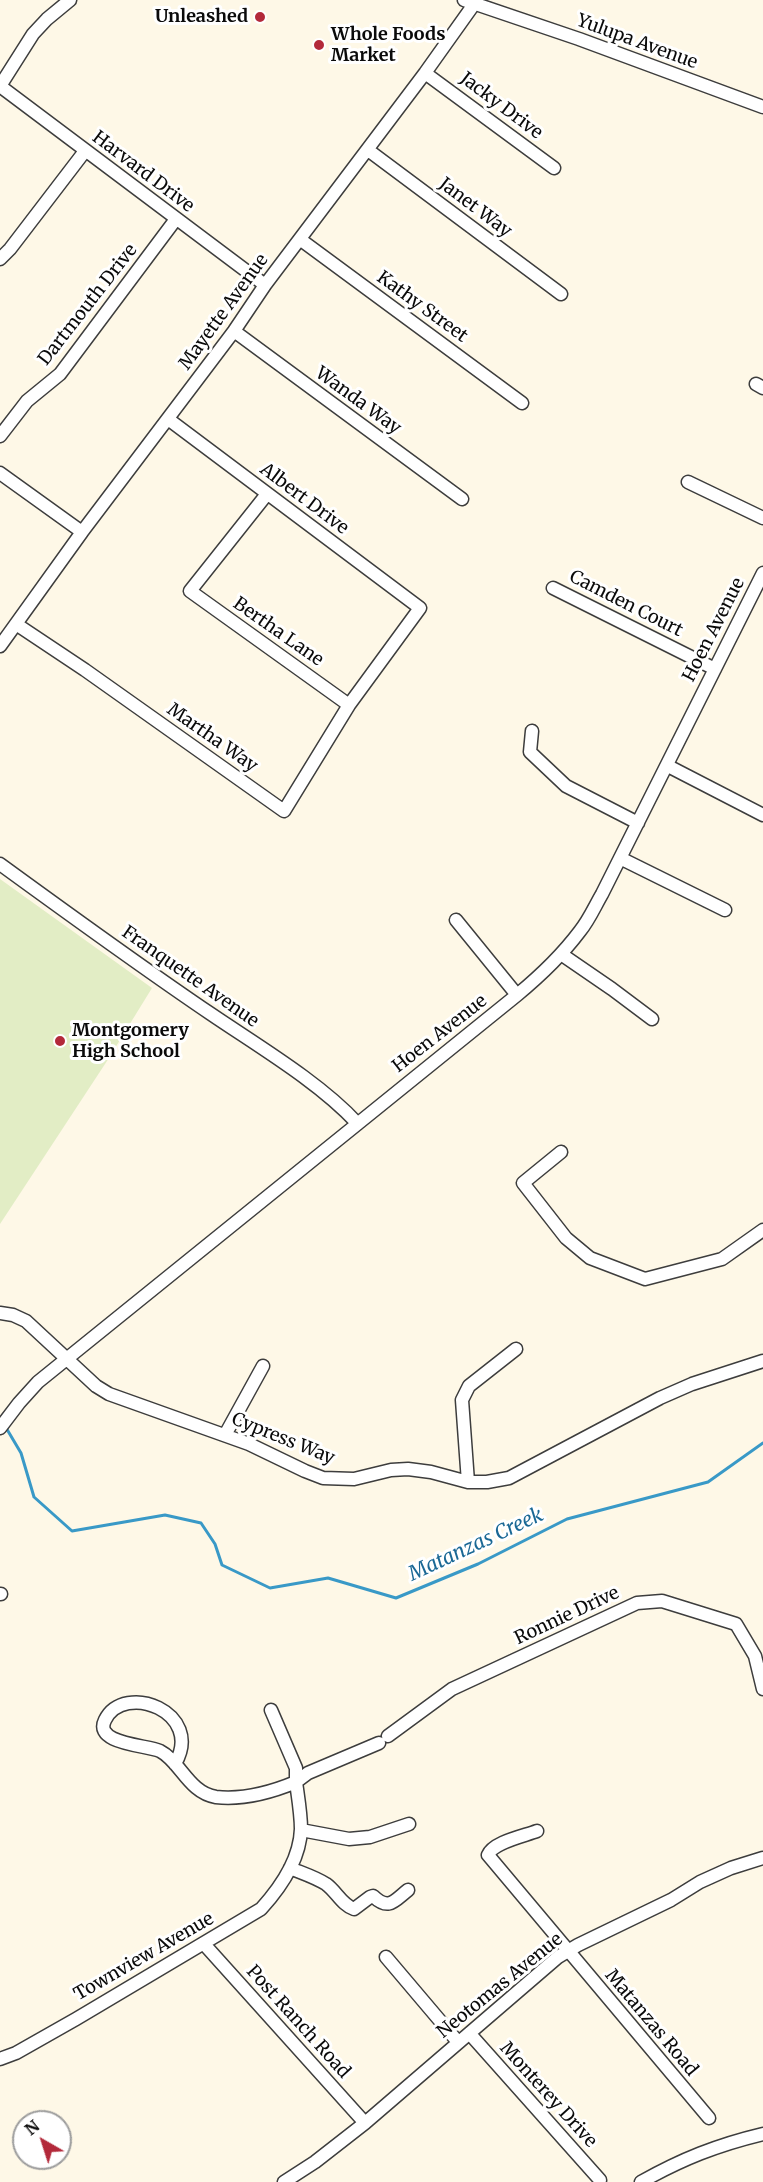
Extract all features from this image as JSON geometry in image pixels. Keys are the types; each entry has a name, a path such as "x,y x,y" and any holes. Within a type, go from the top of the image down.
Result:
{"street":[{"path":"0,86 33,33 70,0"},
{"name":"Mayette Avenue","path":"0,646 82,532 234,331 265,285 425,73 472,1"},
{"name":"Yulupa Avenue","path":"472,1 763,107"},
{"name":"Jacky Drive","path":"425,73 554,168"},
{"name":"Harvard Drive","path":"0,86 265,285"},
{"name":"Janet Way","path":"368,150 561,294"},
{"path":"0,259 86,151"},
{"name":"Dartmouth Drive","path":"0,436 27,401 60,375 176,219"},
{"name":"Kathy Street","path":"301,240 522,403"},
{"name":"Wanda Way","path":"234,331 462,499"},
{"name":"Albert Drive","path":"168,419 420,608 349,705"},
{"path":"0,473 82,532"},
{"path":"688,482 763,518"},
{"name":"Bertha Lane","path":"267,494 190,591 349,705"},
{"name":"Hoen Avenue","path":"0,1428 19,1402 38,1382 517,995 561,954 582,929 620,858 763,573"},
{"name":"Camden Court","path":"553,588 715,669"},
{"name":"Martha Way","path":"16,624 284,811 349,705"},
{"path":"532,731 530,752 566,786 638,823"},
{"path":"668,766 763,815"},
{"path":"620,858 725,910"},
{"name":"Franquette Avenue","path":"0,864 280,1061 344,1108 357,1123"},
{"path":"456,920 517,995"},
{"path":"561,954 612,988 652,1019"},
{"path":"561,1152 523,1183 566,1238 590,1258 645,1279 722,1259 763,1230"},
{"path":"0,1313 13,1315 26,1321 68,1358"},
{"path":"468,1482 462,1400 469,1386 516,1349"},
{"name":"Cypress Way","path":"68,1358 96,1386 109,1394 225,1435 323,1478 344,1480 408,1469 431,1472 468,1482 487,1482 509,1478 660,1398 692,1384 763,1361"},
{"path":"225,1435 263,1366"},
{"name":"Ronnie Drive","path":"296,1782 308,1773 383,1740 452,1689 637,1603 662,1601 736,1624 755,1656 763,1689"},
{"path":"174,1764 181,1753 183,1736 174,1722 159,1708 143,1701 122,1706 110,1712 103,1726 108,1737 161,1752 183,1776 214,1797 240,1797 278,1790 296,1782"},
{"name":"Townview Avenue","path":"0,2059 16,2053 204,1944 261,1909 278,1890 290,1868 301,1830 296,1768 271,1710"},
{"path":"301,1830 349,1839 370,1837 409,1824"},
{"name":"Matanzas Road","path":"537,1832 501,1843 490,1850 488,1855 708,2118"},
{"name":"Neotomas Avenue","path":"284,2182 315,2162 365,2123 470,2034 508,1998 568,1950 671,1900 700,1882 731,1868 763,1858"},
{"path":"290,1868 323,1882 350,1909 354,1909 373,1896 383,1905 388,1905 408,1890"},
{"name":"Post Ranch Road","path":"204,1944 365,2123"},
{"path":"386,1957 458,2043"},
{"name":"Monterey Drive","path":"470,2034 600,2180"},
{"path":"641,2182 690,2156 730,2142 763,2134"}],"green space":[{"name":"Montgomery High School","path":"0,879 152,988 0,1224"}],"waterway":[{"name":"Matanzas Creek","path":"5,1426 21,1453 34,1497 72,1531 165,1515 201,1523 215,1544 222,1565 270,1588 328,1578 396,1598 478,1564 567,1519 708,1482 763,1443"}],"place":[{"name":"Unleashed","path":"260,17"},
{"name":"Whole Foods Market","path":"319,45"},
{"name":"Montgomery High School","path":"60,1041"}]}
